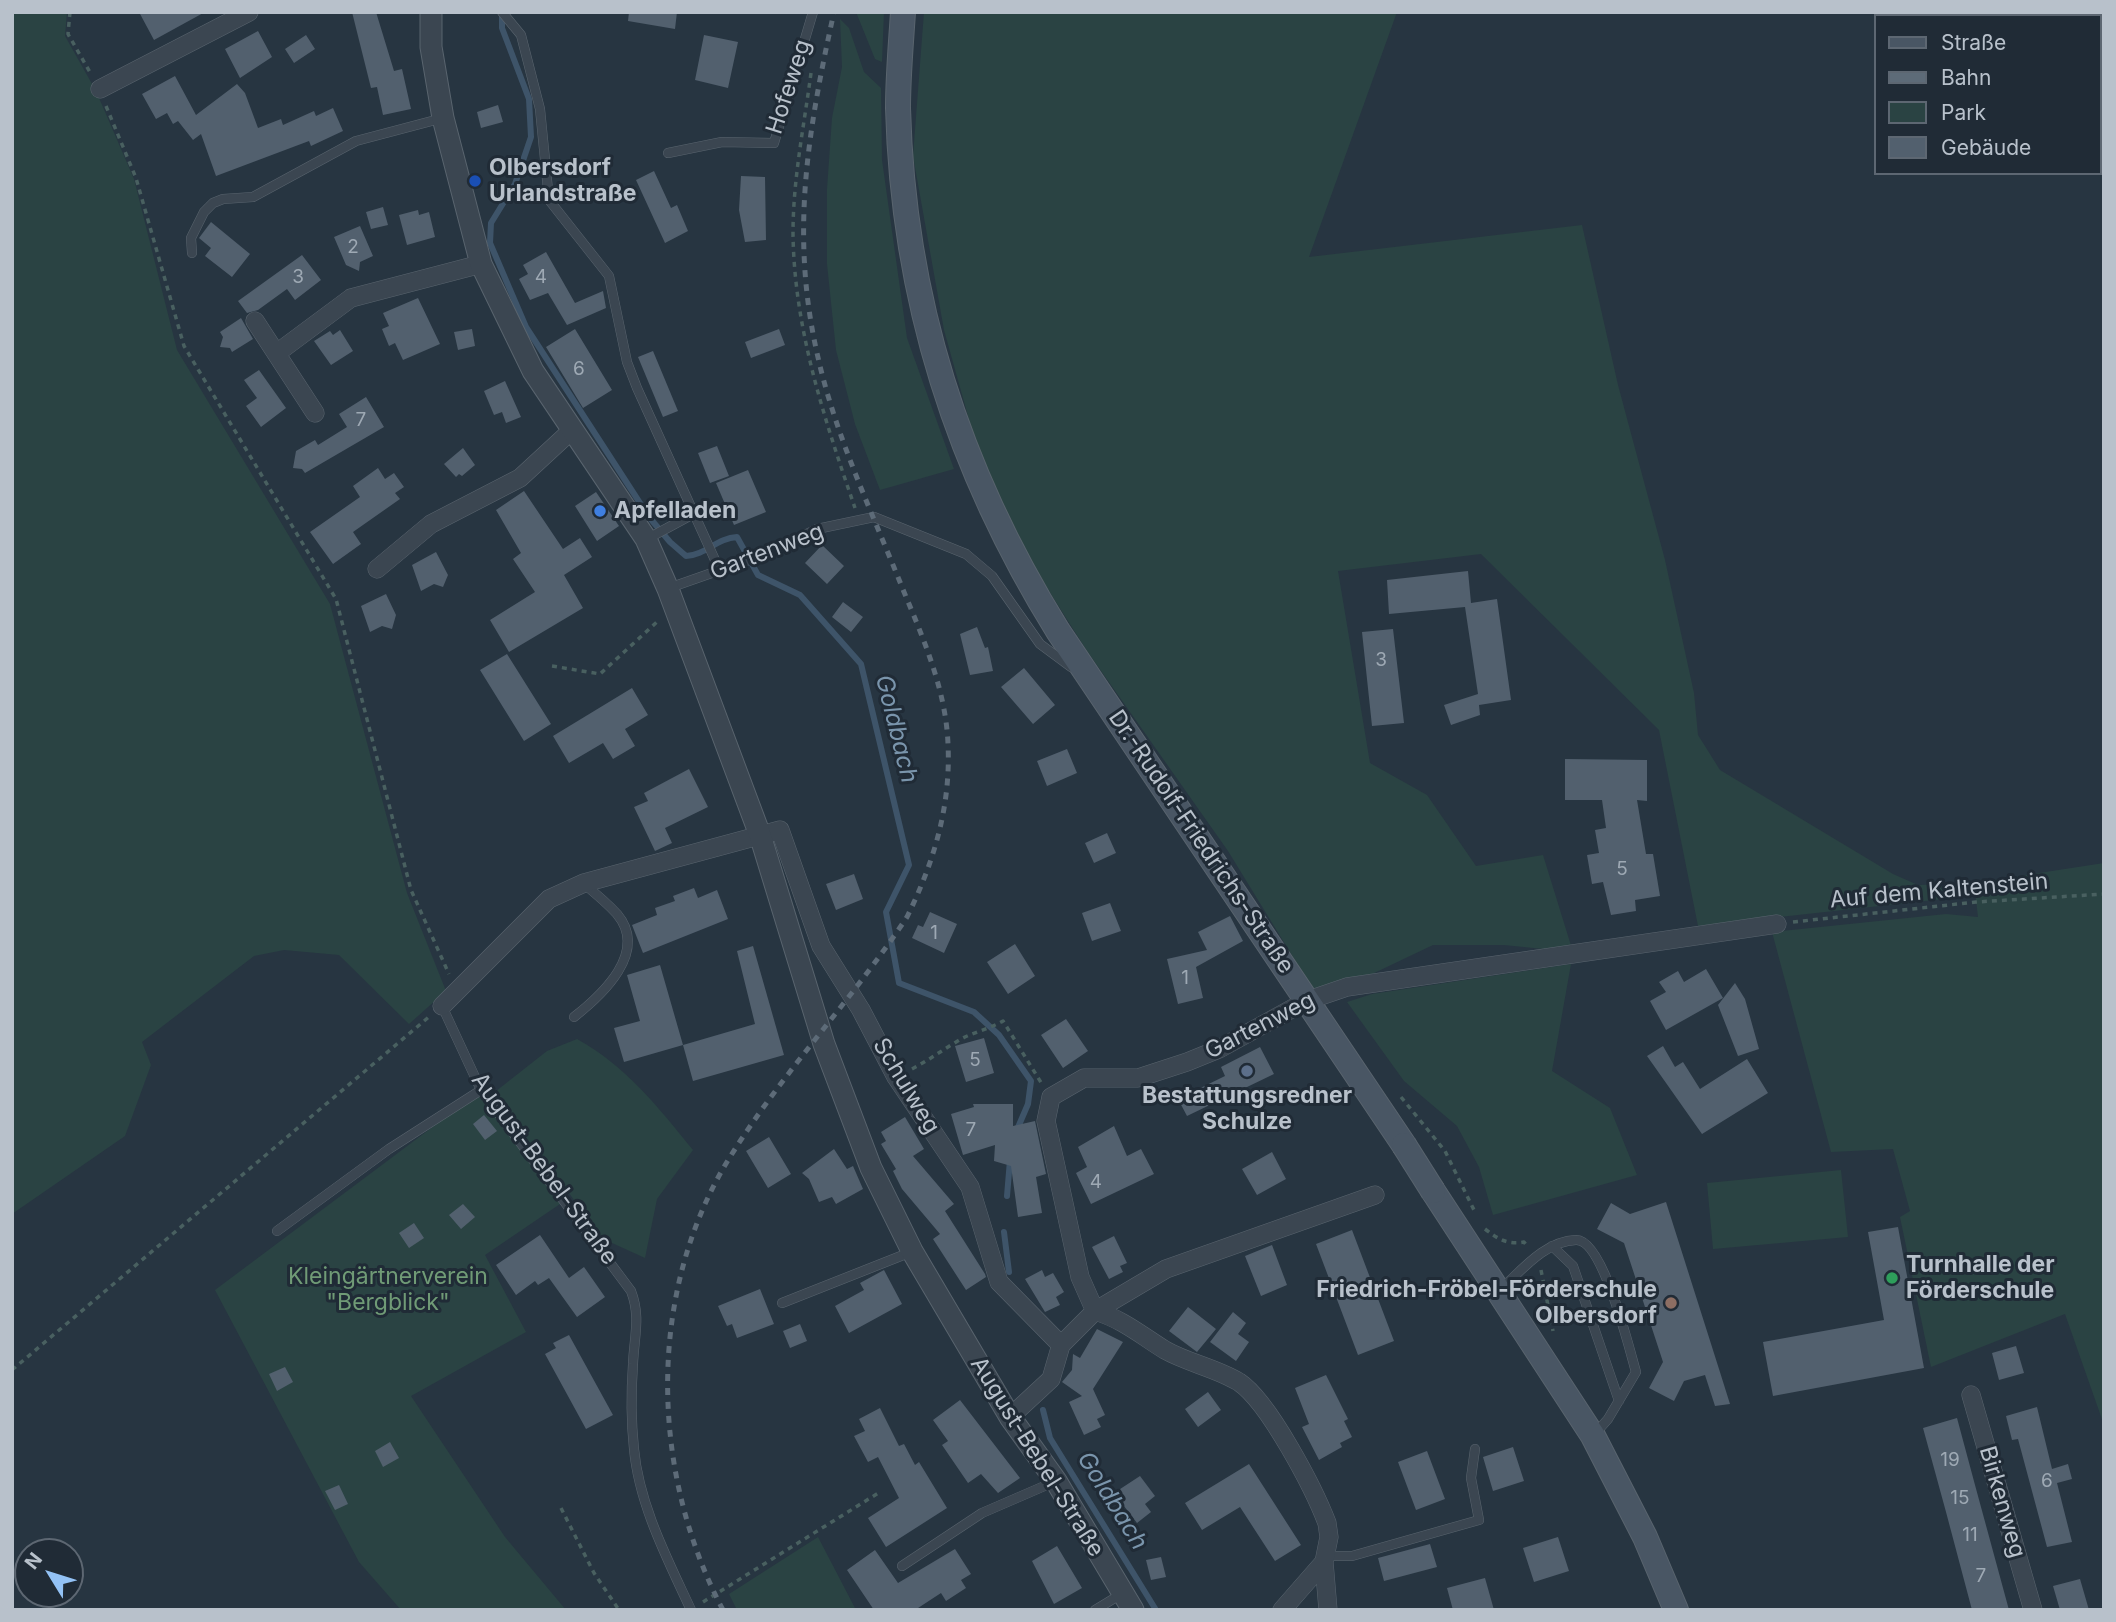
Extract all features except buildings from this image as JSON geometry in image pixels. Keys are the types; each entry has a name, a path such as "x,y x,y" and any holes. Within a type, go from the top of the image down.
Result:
{"main road":[{"name":"Dr.-Rudolf-Friedrichs-Straße","path":"903,12 898,105 900,160 916,281 943,390 970,462 1018,568 1404,1145 1593,1436 1645,1537 1676,1610"}],"street":[{"path":"100,89 249,12"},
{"name":"August-Bebel-Straße","path":"431,12 431,47 443,118 481,264 533,371 646,539 671,597 760,835 824,1044 857,1135 912,1251 1010,1417 1056,1481 1128,1601"},
{"path":"277,353 351,298 481,264"},
{"path":"255,321 315,413"},
{"path":"377,569 431,524 520,478 572,430"},
{"name":"Schulweg","path":"760,835 780,830 821,946 897,1077 970,1187 999,1282 1061,1345"},
{"path":"442,1006 550,900 584,883 760,835"},
{"name":"Gartenweg","path":"1051,1097 1084,1078 1138,1078 1187,1062 1219,1049 1306,1001 1347,987 1777,924"},
{"path":"1051,1097 1046,1121 1080,1277 1095,1311"},
{"path":"1010,1417 1051,1379 1061,1345 1095,1311 1166,1269 1375,1195"},
{"path":"1095,1311 1116,1317 1167,1351 1239,1382 1250,1392 1274,1423 1321,1509 1329,1537 1325,1559 1328,1610"},
{"name":"Birkenweg","path":"1971,1395 2033,1610"},
{"path":"1282,1610 1325,1559"}],"lane":[{"path":"502,12 521,35 540,109 549,200 609,276 632,375 708,538 720,571"},
{"name":"Hofeweg","path":"668,153 722,142 774,143 813,12"},
{"path":"192,253 191,238 204,212 213,203 223,199 253,197 356,141 443,118"},
{"path":"646,539 695,513"},
{"name":"Gartenweg","path":"671,597 720,571 763,555 817,529 874,517 966,554 992,576 1040,644 1097,685"},
{"path":"574,1017 606,991 626,953 626,931 618,915 584,883"},
{"name":"August-Bebel-Straße","path":"442,1006 481,1090 631,1291 637,1308 638,1323 632,1398 634,1452 647,1504 692,1610"},
{"path":"276,1231 389,1149 481,1090"},
{"path":"1500,1291 1552,1246 1578,1239 1589,1244 1601,1263 1636,1372 1593,1436"},
{"path":"1552,1246 1573,1266 1619,1401"},
{"path":"782,1303 912,1251"},
{"path":"1325,1559 1352,1556 1479,1520 1471,1478 1475,1448"},
{"path":"902,1566 982,1513 1056,1481"},
{"path":"1095,1610 1128,1601"}],"path":[{"path":"70,12 68,34 100,89 136,178 184,346 336,599 411,890 457,992"},
{"path":"813,60 794,209 797,296 807,358 859,520"},
{"path":"552,666 600,674 671,597"},
{"name":"Auf dem Kaltenstein","path":"1777,924 1976,902 2104,894"},
{"path":"12,1370 442,1006"},
{"path":"897,1077 939,1056 962,1038 986,1031 1003,1021 1051,1097"},
{"path":"692,1610 880,1492"},
{"path":"561,1508 594,1573 619,1610"}],"green space":[{"path":"12,12 67,12 65,36 96,91 134,179 177,350 330,604 407,893 446,991 409,1024 339,955 284,950 254,956 142,1042 151,1065 125,1136 12,1214"},
{"path":"856,12 884,12 882,62 875,59"},
{"path":"924,12 1397,12 1309,257 1582,225 1618,385 1665,560 1694,693 1698,735 1720,770 1893,874 1918,885 1948,884 1952,898 1698,926 1659,730 1481,554 1338,571 1370,763 1427,795 1476,866 1543,855 1573,952 1504,945 1433,945 1347,986 1315,993 1228,851 1087,651 1030,561 978,452 944,330 913,156"},
{"path":"840,19 849,28 864,72 881,88 882,160 907,338 954,469 880,490 855,424 836,350 827,264 827,189 832,118 842,67"},
{"path":"2104,863 2104,1425 2065,1314 1931,1367 1900,1217 1910,1211 1893,1149 1831,1152 1772,932 1946,914 1978,917 1974,883"},
{"path":"1571,964 1552,1071 1610,1108 1637,1175 1493,1215 1479,1167 1457,1126 1404,1081 1347,1002 1372,994"},
{"path":"577,1039 626,1075 654,1103 693,1150 657,1199 645,1258 601,1238 554,1172 491,1095 547,1051"},
{"name":"Kleingärtnerverein \"Bergblick\"","path":"478,1093 563,1202 485,1255 526,1332 411,1396 505,1537 566,1610 401,1610 359,1562 215,1290"},
{"path":"1841,1170 1848,1237 1713,1249 1707,1183"},
{"path":"818,1537 856,1610 737,1610 729,1594"}],"waterway":[{"name":"Goldbach","path":"502,14 502,28 529,99 531,137 515,184 491,223 490,243 526,327 649,517 670,542 686,556 737,537 758,575 800,595 861,664 909,865 886,912 899,983 974,1012 999,1035 1031,1081 1028,1104 1016,1132"},
{"name":"Goldbach","path":"1007,1196 1010,1160"},
{"name":"Goldbach","path":"1004,1232 1009,1272"},
{"name":"Goldbach","path":"1043,1410 1050,1438 1156,1610"}],"railway":[{"path":"723,1610 699,1556 681,1500 671,1442 668,1382 672,1323 683,1265 703,1210 730,1157 772,1096 907,917 933,854 947,789 946,724 933,666 834,414 817,353 809,309 805,266 806,182 810,140 834,12"}],"place":[{"name":"Olbersdorf Urlandstraße","path":"475,181"},
{"name":"Apfelladen","path":"600,511"},
{"name":"Bestattungsredner Schulze","path":"1247,1071"},
{"name":"Turnhalle der Förderschule","path":"1892,1278"},
{"name":"Friedrich-Fröbel-Förderschule Olbersdorf","path":"1671,1303"}]}
